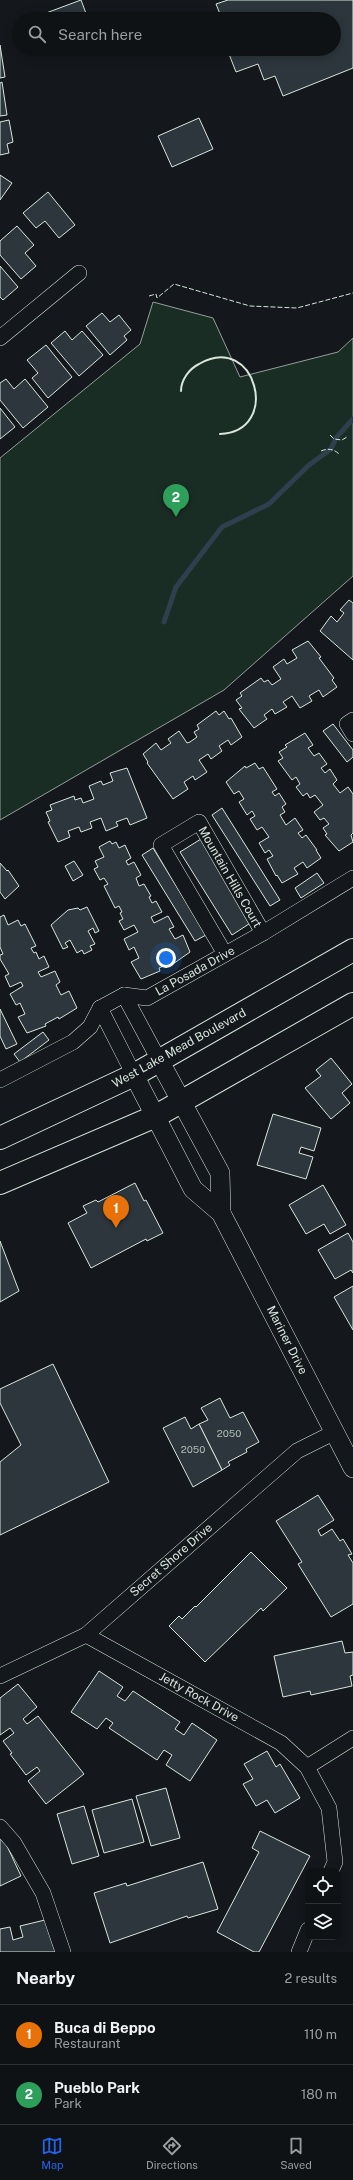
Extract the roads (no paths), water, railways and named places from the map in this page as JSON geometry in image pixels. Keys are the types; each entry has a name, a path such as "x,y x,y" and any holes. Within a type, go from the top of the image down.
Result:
{"main road":[{"name":"West Lake Mead Boulevard","path":"0,1138 134,1074 353,950"},
{"path":"0,1183 156,1116 353,1004"}],"street":[{"path":"0,338 79,273"},
{"path":"353,720 347,724 353,734"},
{"name":"Mountain Hills Court","path":"225,954 161,845 199,822 263,933"},
{"name":"La Posada Drive","path":"124,995 147,998 263,933 353,878"},
{"path":"1,1077 73,1042 90,1027 100,1008 124,995"},
{"name":"Mariner Drive","path":"124,995 220,1173 221,1213"},
{"name":"Mariner Drive","path":"100,1008 193,1189 221,1213 353,1468"},
{"name":"Secret Shore Drive","path":"0,1676 86,1634 297,1451 335,1432"},
{"name":"Jetty Rock Drive","path":"86,1634 281,1743 307,1767 329,1808 335,1862 332,1868"},
{"path":"307,1767 353,1738"},
{"path":"0,1827 14,1843 43,1893 63,1952"},
{"path":"299,1952 305,1937"}],"waterway":[{"path":"164,622 176,587 222,527 269,504 309,465 331,449 336,438 353,419"}],"place":[{"name":"Pueblo Park","path":"176,517"},
{"name":"Buca di Beppo","path":"116,1228"}]}
